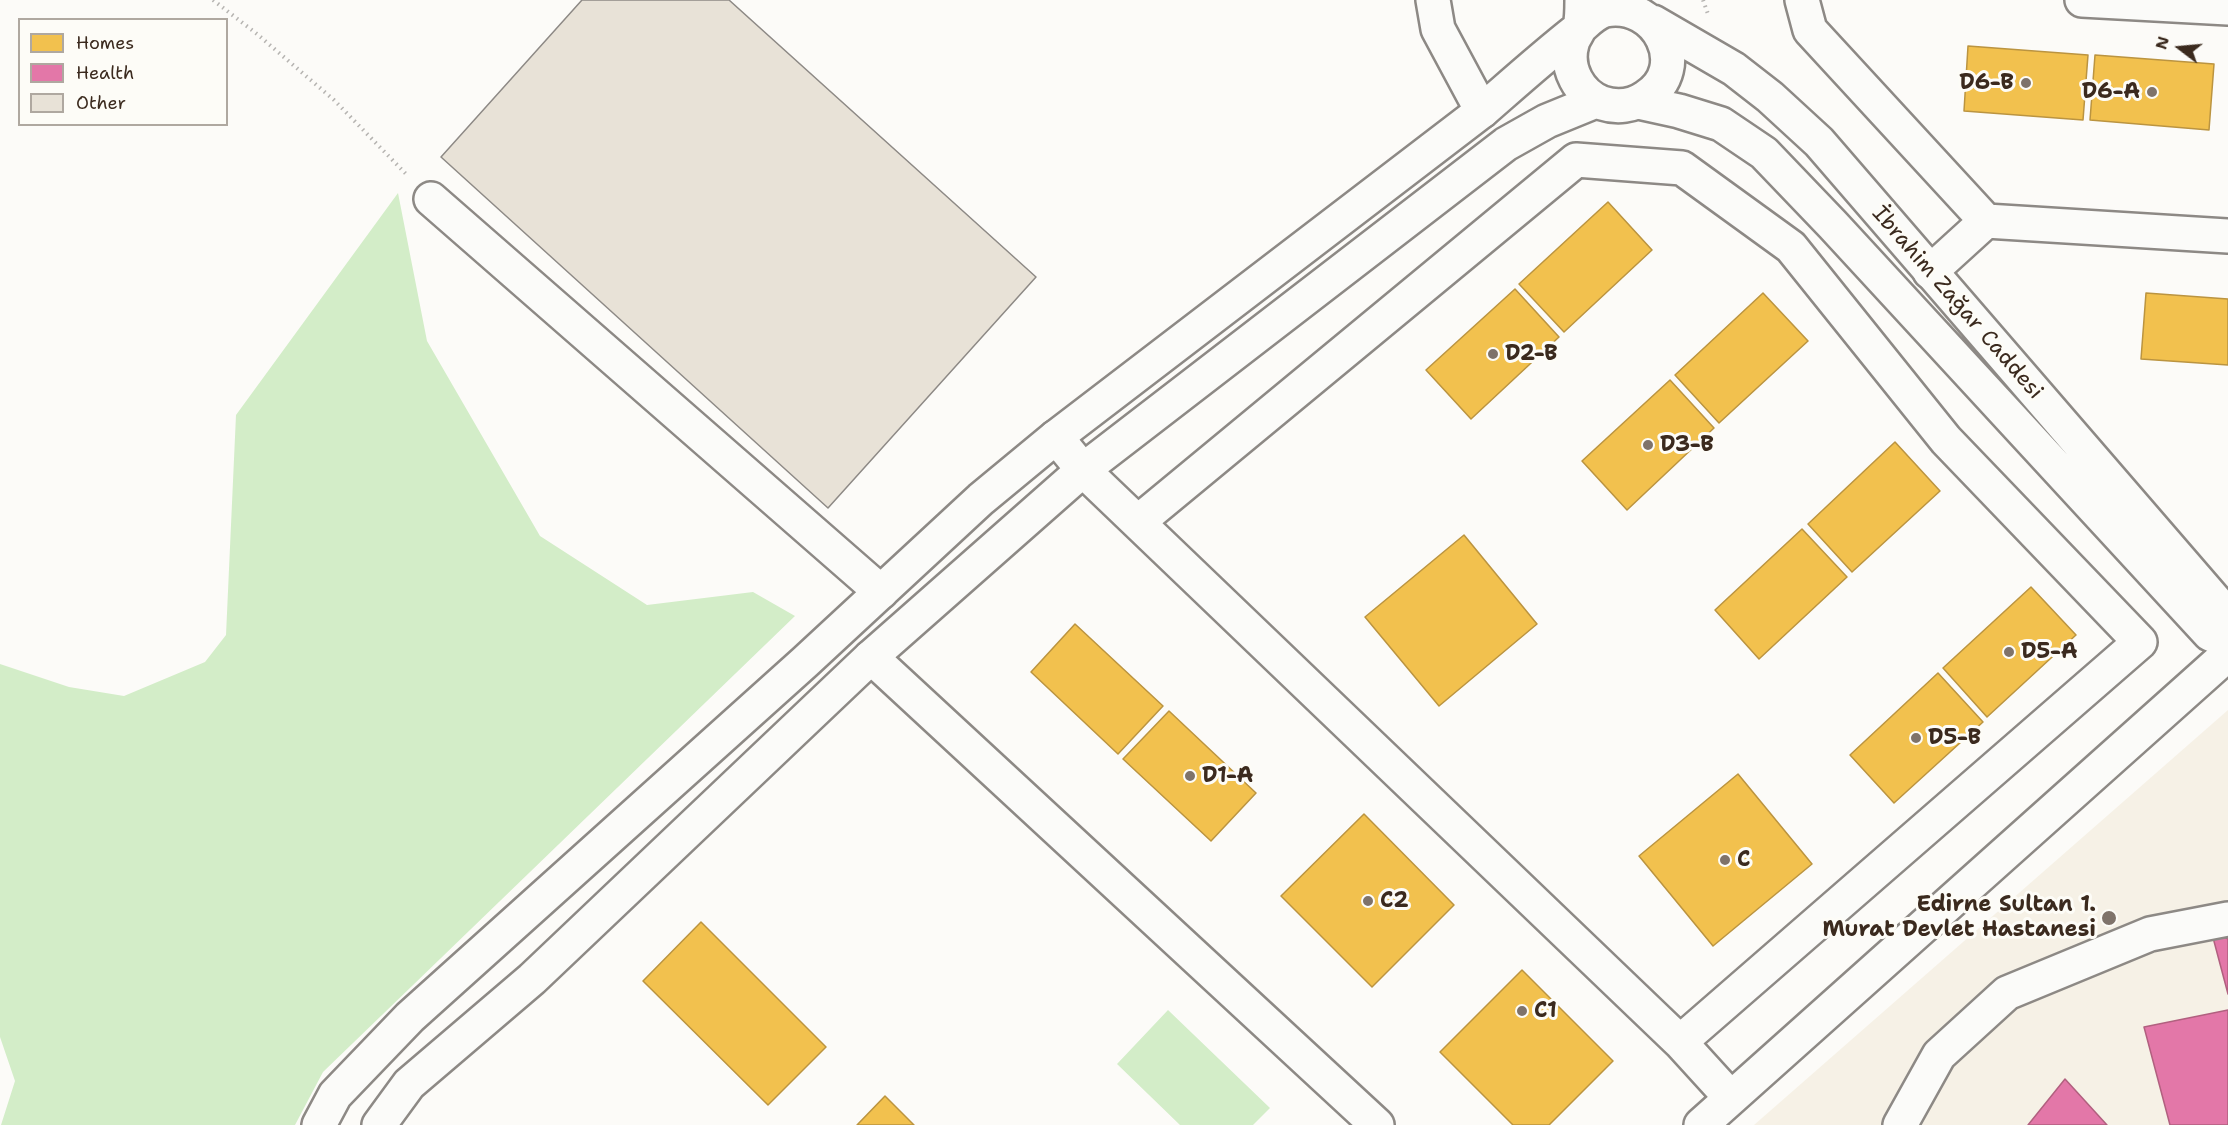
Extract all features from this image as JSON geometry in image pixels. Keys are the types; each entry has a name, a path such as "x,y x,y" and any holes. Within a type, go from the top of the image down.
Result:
{"main road":[{"path":"1433,0 1438,29 1482,111"},
{"path":"1802,0 1810,30 1986,221 2228,236"},
{"path":"2082,0 2228,8"},
{"path":"1618,8 1640,13 1653,11 1665,42 1667,66 1657,86 1648,96 1625,106 1610,105 1596,100 1580,87 1573,74 1570,61 1572,43 1581,14 1588,19 1598,13 1618,8"},
{"name":"İbrahim Zağar Caddesi","path":"1653,11 1734,69 1787,111 1819,142 2224,612 2228,622"},
{"path":"319,1125 335,1095 410,1017 981,500 1056,437 1482,111 1538,61 1581,14"},
{"path":"379,1125 409,1084 532,980 871,657 1083,470 1506,144 1547,121 1596,100"},
{"name":"İbrahim Zağar Caddesi","path":"1638,102 1679,111 1721,124 1764,153 2210,634 2228,642"},
{"path":"1138,522 1576,160 1682,168 1791,247 1946,440 2140,642 1680,1042"},
{"path":"431,199 881,592"},
{"path":"1930,272 1986,221"},
{"path":"1056,437 1083,470 1680,1042 1731,1098"},
{"path":"1701,1125 2228,654"},
{"path":"871,657 1377,1125"},
{"path":"1900,1125 1940,1055 2007,993 2150,934 2228,919"}],"path":[{"path":"213,0 257,34 334,100 431,199"}],"shaded area":[{"name":"Edirne Sultan 1. Murat Devlet Hastanesi","path":"2228,710 2228,1125 1754,1125"}],"green space":[{"path":"398,193 427,341 540,536 647,605 753,592 795,616 323,1072 295,1125 1,1125 15,1081 0,1037 0,664 69,687 124,696 205,662 226,635 236,415"},
{"path":"1168,1010 1270,1108 1253,1125 1180,1125 1117,1064"}],"building: Homes":[{"name":"D6-B","path":"1968,46 2088,55 2083,120 1964,111"},
{"name":"D6-A","path":"2095,55 2214,64 2209,130 2090,120"},
{"path":"1608,202 1652,250 1564,332 1519,284"},
{"name":"D2-B","path":"1515,289 1559,337 1471,419 1426,370"},
{"path":"1763,293 1808,341 1719,423 1675,375"},
{"path":"2146,293 2228,299 2228,365 2141,359"},
{"name":"D3-B","path":"1670,380 1714,428 1627,510 1582,461"},
{"path":"1895,442 1940,491 1852,572 1808,524"},
{"path":"1802,529 1847,577 1759,659 1715,610"},
{"path":"1464,535 1537,624 1439,706 1365,617"},
{"name":"D5-A","path":"2031,587 2076,635 1987,717 1943,668"},
{"path":"1075,624 1163,706 1118,754 1031,672"},
{"name":"D5-B","path":"1938,673 1983,722 1894,803 1850,755"},
{"name":"D1-A","path":"1169,711 1256,793 1211,841 1123,759"},
{"name":"C","path":"1738,774 1812,864 1713,946 1639,856"},
{"name":"C2","path":"1364,814 1454,905 1372,987 1281,896"},
{"path":"701,922 826,1047 768,1105 643,981"},
{"name":"C1","path":"1522,970 1613,1061 1549,1125 1513,1125 1440,1052"},
{"path":"885,1096 914,1125 857,1125"}],"building: Health":[{"path":"2211,930 2228,939 2228,994"},
{"path":"2228,1010 2228,1125 2170,1125 2144,1027"},
{"path":"2065,1079 2107,1125 2028,1125"}],"building: Other":[{"path":"582,0 729,0 1036,277 828,508 441,157"}],"place":[{"name":"D6-B","path":"2026,83"},
{"name":"D6-A","path":"2152,92"},
{"name":"D2-B","path":"1493,354"},
{"name":"D3-B","path":"1648,445"},
{"name":"D5-A","path":"2009,652"},
{"name":"D5-B","path":"1916,738"},
{"name":"D1-A","path":"1190,776"},
{"name":"C","path":"1725,860"},
{"name":"C2","path":"1368,901"},
{"name":"Edirne Sultan 1. Murat Devlet Hastanesi","path":"2109,918"},
{"name":"C1","path":"1522,1011"}]}
